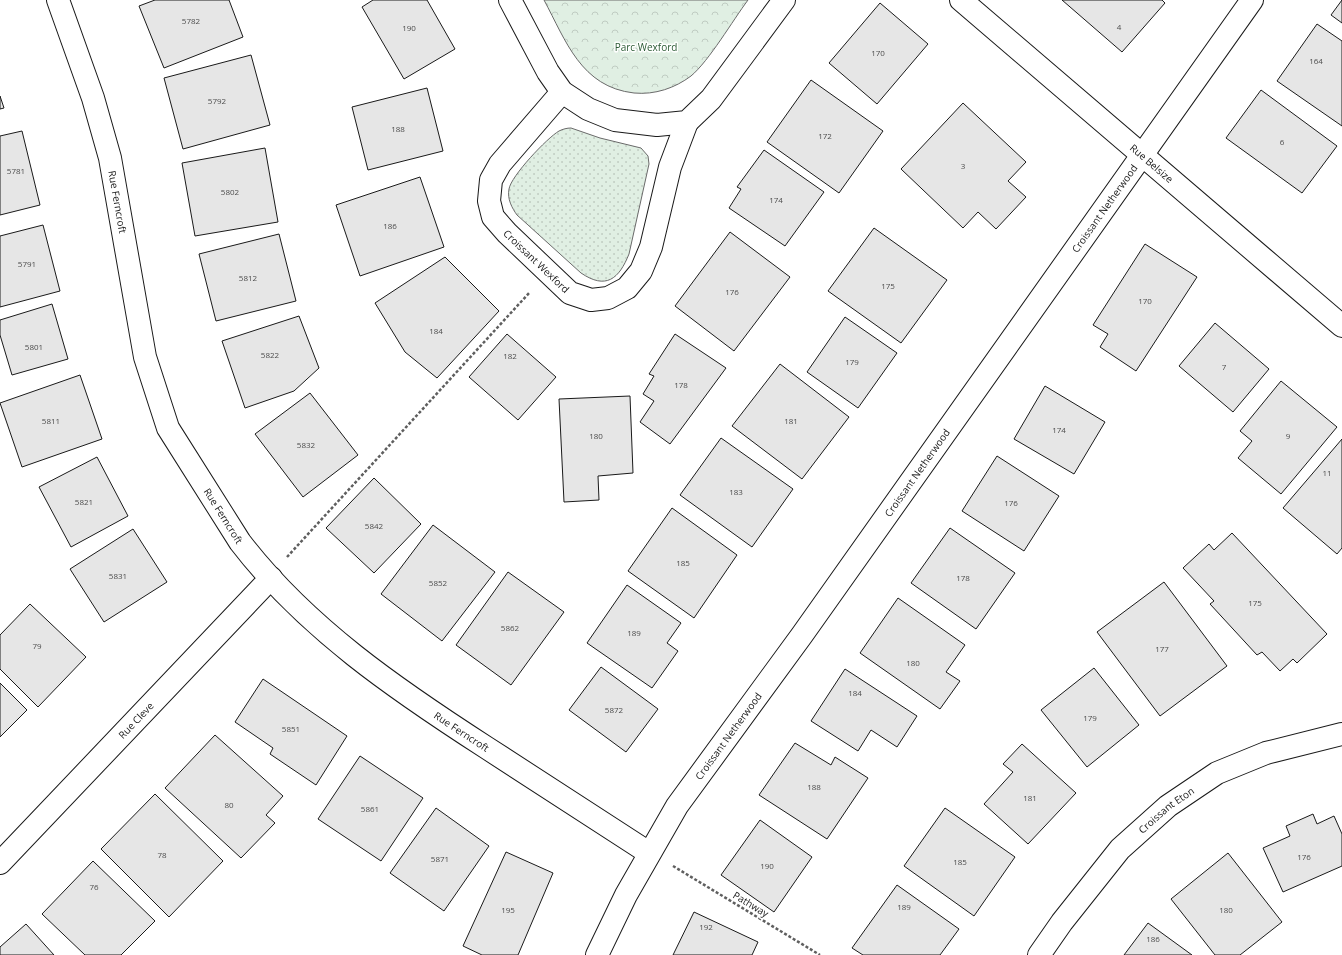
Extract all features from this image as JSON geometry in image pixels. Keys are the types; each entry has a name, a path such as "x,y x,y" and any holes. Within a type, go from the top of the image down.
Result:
{"street":[{"name":"Rue Ferncroft","path":"58,0 93,98 110,158 145,356 168,428 240,542 271,578 340,644 373,672 444,720 649,853"},
{"path":"510,0 552,80 562,92 588,109 615,120 657,125 687,122"},
{"name":"Croissant Wexford","path":"562,92 500,164 491,180 489,201 493,217 507,233 570,293 591,300 608,298 627,288 641,271 651,246 670,167 687,122 714,95 784,0"},
{"name":"Rue Belsize","path":"961,0 1342,326"},
{"name":"Croissant Netherwood","path":"597,955 626,895 677,806 1106,208 1141,155 1252,0"},
{"name":"Rue Cleve","path":"0,862 271,578"},
{"name":"Croissant Eton","path":"1039,955 1062,922 1120,849 1168,806 1217,773 1266,753 1329,736 1342,734"}],"path":[{"path":"287,557 535,286"},
{"name":"Pathway","path":"673,866 820,955"}],"green space":[{"name":"Parc Wexford","path":"544,0 748,0 713,51 691,76 664,90 650,93 634,93 616,89 601,82 588,72 577,60 568,46"},
{"path":"566,128 571,128 600,138 641,148 648,156 649,164 629,254 621,270 611,279 605,281 598,281 581,273 517,215 509,200 509,189 511,183 530,158 553,135"}],"building":[{"path":"155,0 229,0 243,37 164,68 139,6"},
{"path":"373,0 427,0 455,49 404,79 362,7"},
{"path":"1062,0 1162,0 1165,3 1122,52"},
{"path":"1342,0 1342,23 1331,15"},
{"path":"880,3 928,44 877,104 829,63"},
{"path":"1317,24 1342,41 1342,126 1277,81"},
{"path":"251,55 270,125 183,149 164,78"},
{"path":"811,80 883,131 839,193 767,142"},
{"path":"427,88 443,151 368,170 352,107"},
{"path":"1261,90 1337,146 1302,193 1226,138"},
{"path":"0,96 4,108 0,109"},
{"path":"963,103 1026,162 1008,181 1026,197 996,229 978,212 963,228 901,169"},
{"path":"22,131 40,205 0,215 0,136"},
{"path":"265,148 278,222 195,236 182,163"},
{"path":"764,150 824,192 785,246 729,208 741,189 737,187"},
{"path":"420,177 444,247 360,276 336,205"},
{"path":"43,225 60,291 0,307 0,236"},
{"path":"874,228 947,280 901,343 828,291"},
{"path":"730,232 790,277 734,351 675,306"},
{"path":"279,234 296,301 216,321 199,254"},
{"path":"1145,244 1197,277 1136,371 1100,347 1108,334 1093,325"},
{"path":"445,257 499,311 437,378 405,352 375,303"},
{"path":"52,304 68,359 12,375 0,335 0,320"},
{"path":"299,316 319,368 294,391 245,408 222,341"},
{"path":"845,317 897,353 858,408 807,372"},
{"path":"1215,323 1269,369 1233,412 1179,366"},
{"path":"507,334 556,377 518,420 469,377"},
{"path":"675,334 726,368 670,444 640,422 654,401 643,394 654,376 649,374"},
{"path":"780,364 849,417 802,479 732,426"},
{"path":"80,375 102,439 22,467 0,403"},
{"path":"1281,381 1337,427 1281,494 1238,458 1252,441 1240,431"},
{"path":"1045,386 1105,422 1074,474 1014,439"},
{"path":"310,393 358,455 303,497 255,434"},
{"path":"630,396 633,473 598,476 599,500 564,502 559,399"},
{"path":"721,438 793,489 752,547 680,495"},
{"path":"1342,439 1342,548 1337,554 1283,508"},
{"path":"997,456 1059,496 1024,551 962,511"},
{"path":"97,457 128,516 71,547 39,487"},
{"path":"374,478 421,524 374,573 326,528"},
{"path":"672,508 737,555 694,618 628,571"},
{"path":"433,525 495,572 442,641 381,594"},
{"path":"950,528 1015,573 976,629 911,583"},
{"path":"133,529 167,582 104,622 70,569"},
{"path":"1232,533 1327,634 1297,663 1293,659 1280,671 1262,652 1257,655 1210,604 1214,601 1183,568 1209,544 1214,550"},
{"path":"508,572 564,612 511,685 456,645"},
{"path":"1164,582 1227,666 1160,716 1097,632"},
{"path":"627,585 681,623 667,643 678,651 652,688 587,643"},
{"path":"898,598 965,645 946,672 960,681 940,709 860,653"},
{"path":"30,604 86,657 38,707 0,669 0,635"},
{"path":"601,667 658,709 626,752 569,710"},
{"path":"1094,668 1139,725 1087,767 1041,710"},
{"path":"845,669 917,716 897,747 871,730 858,751 811,721"},
{"path":"263,679 347,736 316,785 270,754 273,748 235,722"},
{"path":"0,683 27,710 0,737"},
{"path":"215,735 283,796 266,815 275,823 241,858 165,788"},
{"path":"795,743 831,765 835,757 868,778 827,839 759,795"},
{"path":"1022,744 1076,793 1028,844 984,804 1013,772 1003,764"},
{"path":"360,756 423,798 381,861 318,819"},
{"path":"155,794 223,861 169,917 101,849"},
{"path":"436,808 489,846 444,911 390,873"},
{"path":"945,808 1015,857 974,916 904,866"},
{"path":"1313,814 1317,824 1334,816 1342,834 1342,866 1283,892 1263,848 1290,836 1286,826"},
{"path":"760,820 812,857 774,912 721,875"},
{"path":"506,852 553,873 518,955 482,955 463,946"},
{"path":"1228,853 1282,922 1240,955 1215,955 1171,899"},
{"path":"93,861 155,921 121,955 85,955 42,914"},
{"path":"897,885 959,929 940,955 863,955 852,948"},
{"path":"694,912 758,942 752,955 673,955"},
{"path":"1148,923 1192,955 1124,955"},
{"path":"26,924 54,955 0,955 0,947"}]}
